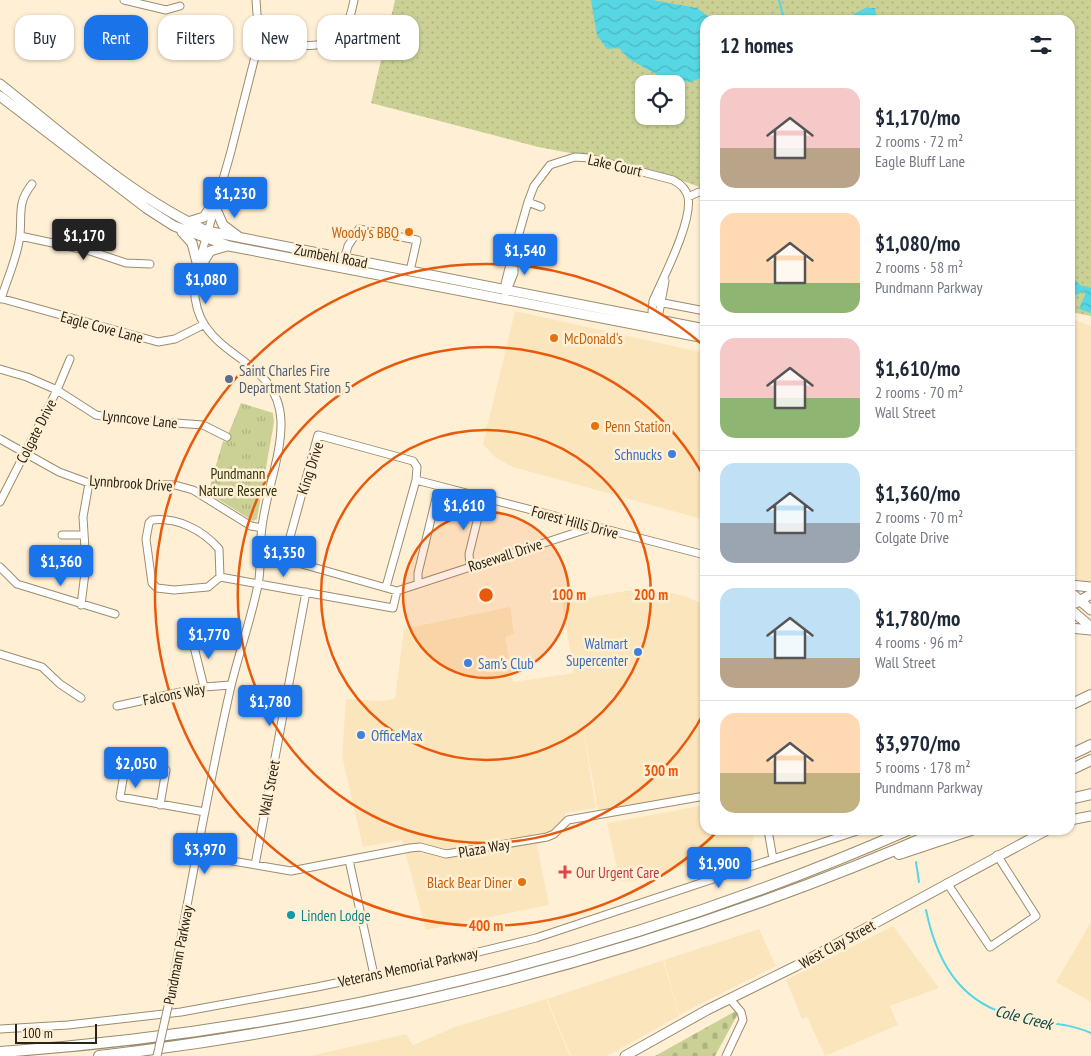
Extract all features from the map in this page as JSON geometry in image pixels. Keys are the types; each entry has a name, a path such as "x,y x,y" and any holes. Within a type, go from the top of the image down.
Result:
{"highway":[{"path":"1075,703 1091,695"},
{"path":"1075,753 1091,745"},
{"path":"1075,768 1091,760"},
{"path":"1075,798 1091,794"},
{"path":"830,862 881,835"},
{"path":"0,1052 184,1032 303,1012 404,992 511,966 619,936 734,898 896,835"},
{"path":"99,1056 282,1030 399,1007 490,985 597,956 694,926 868,861 930,835"},
{"path":"868,861 912,851 957,835"}],"main road":[{"name":"Zumbehl Road","path":"0,84 151,201 206,235 229,246 410,271 506,294"},
{"name":"Zumbehl Road","path":"0,96 138,202 174,226 206,235 244,239 343,263 653,324 700,337"},
{"path":"187,222 204,217 218,196"},
{"path":"214,208 223,225 244,239"},
{"path":"174,226 192,243 198,266"},
{"path":"195,276 210,251 229,246"},
{"name":"Zumbehl Road","path":"653,324 700,329"},
{"path":"1075,585 1091,587"},
{"path":"1075,604 1091,594"},
{"path":"1075,596 1091,610"},
{"path":"1075,613 1091,628"},
{"path":"1075,628 1091,628"},
{"path":"1075,819 1091,816"},
{"name":"West Clay Street","path":"626,1056 1037,835"}],"street":[{"path":"124,0 166,10 180,6"},
{"name":"Pundmann Parkway","path":"256,0 257,15"},
{"path":"307,44 324,45 340,35 354,0"},
{"name":"Pundmann Parkway","path":"157,1056 231,685 258,584 262,528 281,430 280,412 272,391 259,372 216,340 203,325 195,306 195,276 254,60"},
{"name":"Lake Court","path":"506,294 512,285 514,258 528,202 534,186 550,165 575,157 590,158 673,180 681,184 688,197"},
{"path":"1,299 20,236 20,211 23,195 32,184"},
{"path":"653,324 652,312 684,229 688,197 700,192"},
{"path":"528,202 541,207"},
{"path":"343,263 348,246 359,229 417,240 410,271"},
{"path":"20,236 90,251 126,263 150,264"},
{"name":"Eagle Cove Lane","path":"1,299 158,342 175,339 203,325"},
{"path":"657,302 700,310"},
{"name":"Colgate Drive","path":"0,502 57,390 70,359"},
{"name":"Lynncove Lane","path":"0,369 27,377 57,390 96,415 120,419 203,425 227,437"},
{"name":"King Drive","path":"386,587 284,559 318,435 413,461 416,467 416,480"},
{"name":"Lynnbrook Drive","path":"0,438 26,451 59,472 89,483 175,485 207,497 251,526 262,528"},
{"path":"220,577 393,608 396,591 386,587 416,480"},
{"name":"Forest Hills Drive","path":"416,480 700,554"},
{"path":"80,605 86,565 83,517 89,483"},
{"path":"418,584 418,573 439,486"},
{"path":"470,567 470,554 483,498"},
{"path":"152,520 169,521 187,525 204,535 219,548 220,577 208,587 174,590 157,588 152,583 146,539 149,523 152,520"},
{"name":"Rosewall Drive","path":"396,591 593,527"},
{"path":"62,535 84,535"},
{"path":"0,567 17,584 80,605 115,614"},
{"name":"Wall Street","path":"255,866 306,592"},
{"path":"192,638 204,688"},
{"path":"0,654 43,668 60,684 81,698"},
{"name":"Falcons Way","path":"117,706 204,688 231,685"},
{"path":"160,804 166,770 126,762 120,797 205,812"},
{"name":"Plaza Way","path":"197,855 255,866 291,870 415,847 446,854 552,836 568,820 700,797"},
{"path":"769,835 773,859"},
{"name":"Veterans Memorial Parkway","path":"0,1028 68,1025 181,1012 374,975 536,938 845,835"},
{"path":"947,883 990,947 1036,916 997,855"},
{"path":"349,860 374,975"},
{"path":"726,1056 743,1020 743,1015 730,999"}],"shaded area":[{"path":"515,311 700,352 700,519 513,467 496,458 483,444"},
{"path":"1075,320 1091,326 1091,584 1075,583"},
{"path":"643,588 656,594 672,593 700,603 700,793 598,810 580,710 596,808 565,813 567,825 554,839 537,845 549,905 426,930 402,840 363,847 342,756 346,699 381,701 395,699 404,629 510,607 514,634 505,637 513,682 574,673 562,602"},
{"path":"700,806 700,835 753,835 752,845 632,882 620,881 607,823"},
{"path":"1091,922 1091,1002 1056,982"},
{"path":"893,926 939,988 890,1006 898,1025 825,1056 807,1017 802,1019 786,980"},
{"path":"759,929 776,966 679,1015 664,960"},
{"path":"663,960 679,1016 607,1056 571,1056 547,999"},
{"path":"546,999 570,1056 310,1056 406,1034 413,1045 455,1027"}],"green space":[{"path":"395,0 1091,0 1091,316 1075,313 1075,15 700,15 700,187 658,172 619,162 538,147 371,103 381,60 419,60 419,15 392,15"},
{"name":"Pundmann Nature Reserve","path":"241,403 273,413 274,422 257,519 253,521 208,493 223,441 225,442"},
{"path":"741,1008 715,1056 655,1056"}],"water":[{"path":"591,0 652,0 697,8 706,15 700,15 700,78 691,82 685,81 685,75 658,75 629,59 619,48 607,49 597,35"},
{"path":"865,8 875,8 876,15 853,15"},
{"path":"1075,280 1080,285 1091,288 1091,313 1079,309 1085,295 1084,291 1076,295"}],"waterway":[{"name":"Cole Creek","path":"779,0 783,15"},
{"name":"Cole Creek","path":"916,862 919,882"},
{"name":"Cole Creek","path":"926,910 938,950 947,967 971,995 987,1006 1005,1014 1067,1026 1091,1033"}],"place":[{"name":"Woody's BBQ","path":"409,232"},
{"name":"McDonald's","path":"554,338"},
{"name":"Saint Charles Fire Department Station 5","path":"229,379"},
{"name":"Penn Station","path":"595,426"},
{"name":"Schnucks","path":"672,454"},
{"name":"Walmart Supercenter","path":"638,652"},
{"name":"Sam's Club","path":"468,663"},
{"name":"OfficeMax","path":"361,735"},
{"name":"Our Urgent Care","path":"565,872"},
{"name":"Black Bear Diner","path":"522,882"},
{"name":"Linden Lodge","path":"291,915"}]}
